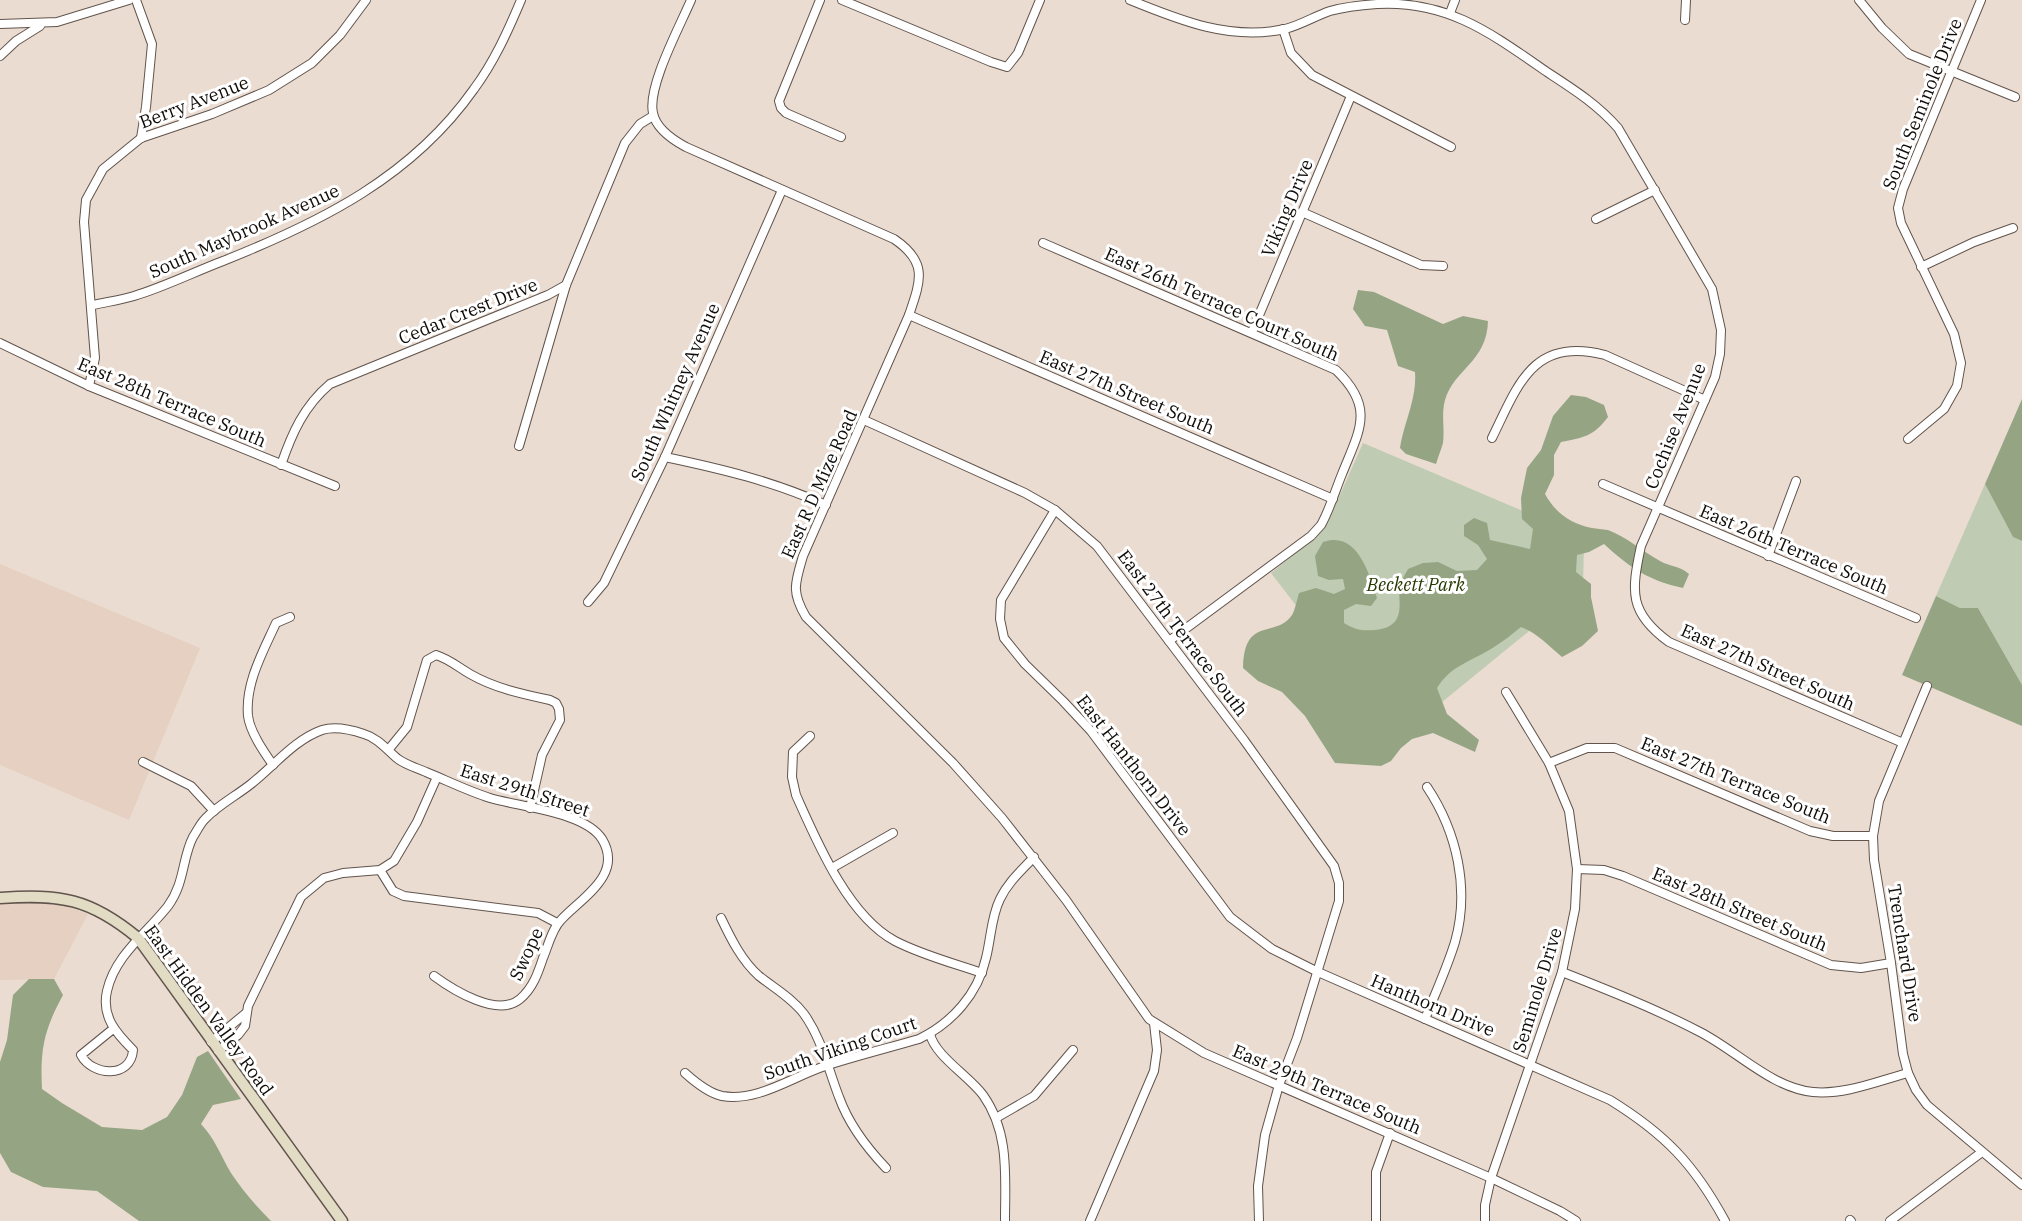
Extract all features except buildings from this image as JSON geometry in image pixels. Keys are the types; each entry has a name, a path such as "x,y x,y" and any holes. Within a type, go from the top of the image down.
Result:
{"main road":[{"name":"East Hidden Valley Road","path":"0,898 39,896 70,900 95,908 117,920 138,938 342,1221"}],"street":[{"path":"0,24 43,24 129,0"},
{"path":"136,0 152,44 141,138"},
{"name":"Berry Avenue","path":"89,386 95,358 93,305 84,222 86,200 103,169 141,138 212,114 269,90 312,63 340,35 366,0"},
{"name":"South Maybrook Avenue","path":"93,305 136,295 242,253 344,206 365,193 405,164 441,131 475,89 505,38 521,0"},
{"path":"519,446 566,285 625,143 640,124 653,116 652,98 655,86 691,0"},
{"path":"820,0 779,102 786,113 841,137"},
{"path":"842,0 1007,67 1018,54 1040,0"},
{"name":"Cochise Avenue","path":"1130,0 1176,19 1216,30 1249,32 1283,29 1330,11 1377,4 1425,6 1450,13 1491,33 1601,109 1618,128 1704,272 1717,307 1721,330 1715,377 1641,546 1635,575 1636,601"},
{"path":"1450,13 1455,0"},
{"path":"1685,20 1686,0"},
{"path":"1859,0 1882,28 1909,54 2015,97"},
{"name":"South Seminole Drive","path":"1908,439 1944,410 1957,386 1961,363 1954,334 1901,223 1898,208 1950,71 1981,0"},
{"path":"0,56 16,41 43,24"},
{"path":"1283,29 1291,52 1304,68 1351,96 1451,147"},
{"name":"Viking Drive","path":"1252,332 1351,96"},
{"name":"East R D Mize Road","path":"653,116 674,141 894,239 917,259 919,281 909,315 803,556 794,585 797,603 806,617 953,763 1034,856 1154,1023"},
{"name":"South Whitney Avenue","path":"589,602 604,583 665,457 782,190"},
{"path":"1597,219 1655,190"},
{"path":"1302,212 1421,265 1443,266"},
{"path":"1921,267 1974,242 2013,228"},
{"name":"East 26th Terrace Court South","path":"1043,243 1336,370 1352,385 1361,411 1360,428 1321,525 1311,536 1169,641"},
{"name":"Cedar Crest Drive","path":"281,465 303,414 314,397 330,384 548,295 566,285"},
{"name":"East 27th Street South","path":"909,315 1333,499"},
{"name":"East 28th Terrace South","path":"0,343 89,386 335,486"},
{"path":"1492,438 1526,373 1547,356 1568,350 1605,355 1706,400"},
{"name":"East 27th Terrace South","path":"864,420 1025,493 1055,510 1097,546 1334,866 1339,883 1339,901 1265,1135 1258,1186 1259,1221"},
{"path":"665,457 745,474 790,489 825,505"},
{"path":"1768,556 1796,481"},
{"name":"East 26th Terrace South","path":"1602,484 1916,618"},
{"name":"East Hanthorn Drive","path":"1055,510 1002,600 1000,619 1004,638 1025,664 1091,731 1230,917 1272,949 1318,972"},
{"name":"East 27th Street South","path":"1636,601 1651,629 1669,642 1903,743"},
{"path":"273,765 248,719 249,695 256,670 276,623 290,617"},
{"path":"113,1029 81,1055 90,1066 101,1070 120,1070 133,1060 133,1051 113,1029 106,1006 106,992 111,979 138,938 175,894 183,875 191,840 204,820 306,737 325,729 367,734 388,749 407,727 427,660 436,655 449,659 469,674 497,686 556,703 560,720 542,755 530,808"},
{"name":"Trenchard Drive","path":"1927,686 1879,801 1873,836 1874,860 1908,1073 1927,1105 2022,1185"},
{"name":"Seminole Drive","path":"1485,1221 1490,1178 1562,972 1575,909 1577,869 1569,811 1549,763 1507,692"},
{"path":"810,736 793,752 792,777 803,809 853,904 867,920 894,940 982,974"},
{"name":"East 27th Terrace South","path":"1549,763 1587,748 1615,748 1810,831 1833,836 1873,836"},
{"name":"East 29th Street","path":"388,749 397,758 479,794 573,818 601,836 607,849"},
{"path":"144,762 191,786 214,810"},
{"path":"215,1047 246,1013 289,918 307,890 324,878 380,870 394,861 437,777"},
{"path":"1425,1018 1454,943 1461,896 1454,842 1442,809 1427,787"},
{"path":"832,867 893,833"},
{"name":"Swope","path":"433,976 488,1005 513,1004 533,985 558,923 578,901 596,888 606,872 607,849"},
{"name":"South Viking Court","path":"685,1073 696,1083 717,1094 739,1096 767,1090 801,1074 930,1034 955,1014 972,992 982,974 1000,899 1010,882 1034,856"},
{"name":"East 28th Street South","path":"1577,869 1604,870 1623,876 1831,965 1861,968 1892,963"},
{"path":"380,870 393,891 404,896 538,913 558,923"},
{"path":"721,918 739,953 757,974 789,998 803,1013 819,1038 850,1123 868,1149 886,1168"},
{"name":"Hanthorn Drive","path":"1318,972 1609,1100 1669,1142 1711,1195 1725,1221"},
{"path":"1562,972 1702,1033 1777,1080 1800,1090 1816,1093 1841,1090 1908,1073"},
{"path":"1090,1221 1154,1072 1157,1050 1154,1023"},
{"name":"East 29th Terrace South","path":"1154,1023 1204,1053 1490,1178 1576,1221"},
{"path":"930,1034 936,1046 982,1094 996,1118 1005,1152 1005,1221"},
{"path":"996,1118 1034,1096 1073,1050"},
{"path":"1376,1221 1376,1172 1390,1133"},
{"path":"1890,1221 1982,1152"}],"shaded area":[{"path":"0,564 200,648 129,820 0,765"},
{"path":"45,902 60,904 88,914 54,979 0,980 0,905"}],"green space":[{"path":"1358,290 1374,292 1443,324 1463,316 1488,321 1482,346 1455,380 1445,400 1443,443 1436,464 1406,454 1400,448 1414,392 1415,372 1398,366 1387,330 1365,326 1353,309"},
{"path":"1571,395 1586,397 1604,405 1608,417 1588,435 1561,442 1554,455 1554,475 1545,494 1558,512 1570,520 1615,533 1660,561 1685,571 1689,574 1683,588 1640,572 1604,544 1577,555 1576,572 1591,584 1598,631 1582,646 1562,657 1537,636 1521,627 1498,645 1449,674 1437,688 1447,714 1479,740 1475,752 1433,733 1412,739 1391,761 1381,766 1335,763 1305,716 1282,692 1258,681 1243,668 1249,641 1255,634 1285,622 1293,613 1299,593 1316,588 1334,594 1345,589 1343,579 1329,580 1318,576 1315,556 1323,542 1345,542 1360,556 1365,566 1377,598 1371,606 1356,604 1344,610 1344,623 1355,629 1366,630 1384,628 1395,621 1399,611 1399,587 1408,569 1423,563 1438,562 1457,571 1477,570 1487,559 1478,545 1464,536 1464,525 1474,518 1487,523 1490,540 1530,549 1533,529 1522,519 1521,498 1527,468 1541,450 1553,416"},
{"path":"2022,399 2022,541 2013,537 1985,484"},
{"name":"Beckett Park","path":"1363,443 1530,514 1584,543 1583,587 1398,738 1271,573 1320,533 1328,522"},
{"path":"1985,484 2013,537 2022,541 2022,685 1978,608 1960,608 1936,596"},
{"path":"1936,596 1960,608 1978,608 2022,685 2022,726 1902,675"},
{"path":"29,979 54,979 63,995 51,1019 45,1040 42,1089 102,1127 142,1130 167,1117 182,1095 197,1057 208,1051 241,1099 213,1105 201,1124 236,1180 271,1221 139,1221 97,1191 43,1187 11,1172 0,1153 0,1062 7,1040 13,995"}]}
